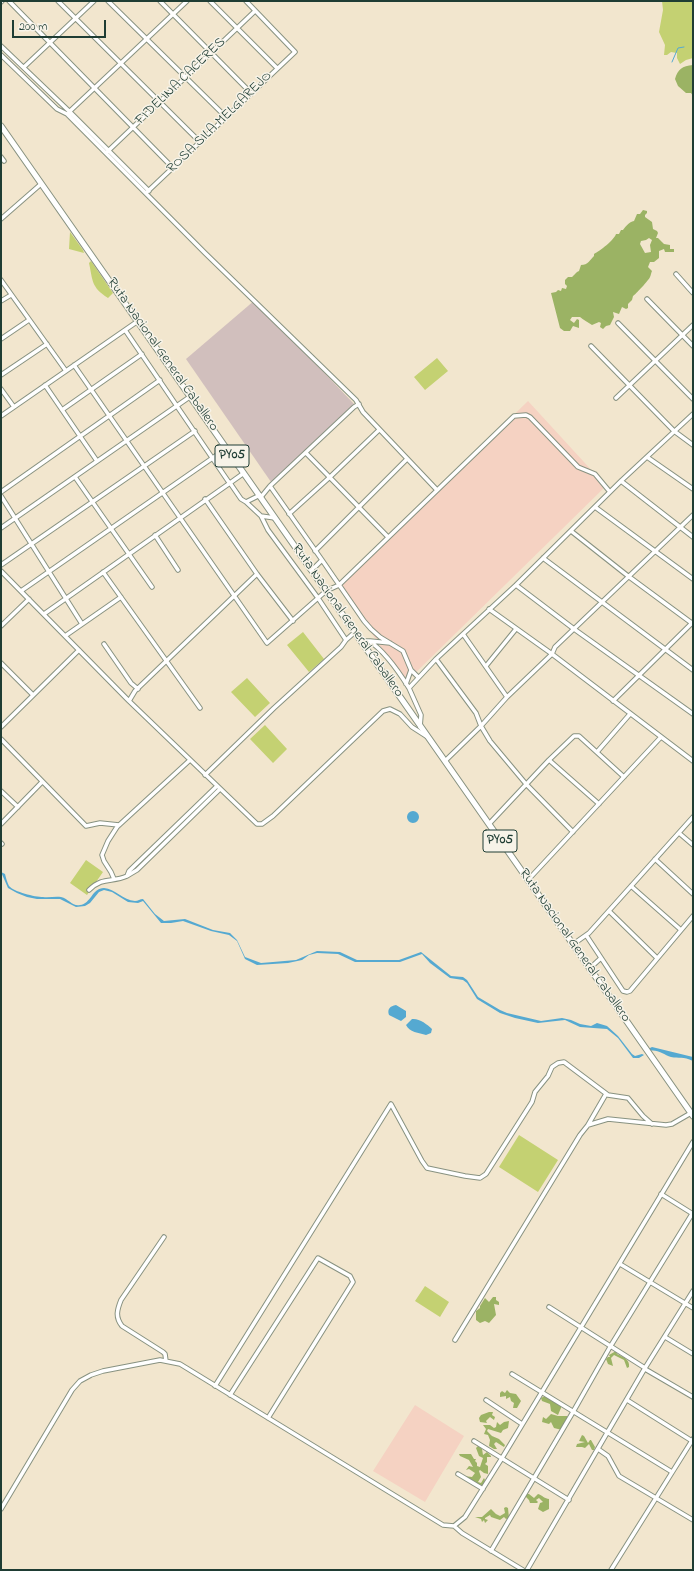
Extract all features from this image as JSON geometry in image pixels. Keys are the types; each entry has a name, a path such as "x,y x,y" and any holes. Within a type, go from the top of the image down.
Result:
{"highway":[{"name":"Ruta Nacional General Caballero","path":"1,126 692,1115"}],"street":[{"path":"9,1 173,168"},
{"path":"58,1 200,142"},
{"path":"24,67 94,1"},
{"path":"108,1 226,117"},
{"path":"160,1 251,93"},
{"path":"68,113 186,1"},
{"path":"210,1 277,68"},
{"path":"246,1 255,11"},
{"name":"FIDELINA CACERES","path":"107,152 255,11"},
{"name":"ROSA SILA MELGAREJO","path":"147,192 294,52 255,11"},
{"path":"1,46 24,67 205,253 356,400 363,412 379,430 437,490"},
{"path":"1,55 57,109 68,113"},
{"path":"1,157 4,161"},
{"path":"1,219 41,184"},
{"path":"676,274 693,293"},
{"path":"1,280 66,371"},
{"path":"1,301 11,295"},
{"path":"647,299 693,346"},
{"path":"1,339 29,320"},
{"path":"1,416 138,321"},
{"path":"618,323 693,399"},
{"path":"616,398 693,325"},
{"path":"125,330 241,499 261,516 268,530 318,598 346,640"},
{"path":"1,375 47,344"},
{"path":"591,346 674,431 693,445"},
{"path":"62,410 142,354"},
{"path":"74,365 267,643 326,591 339,585 514,416 526,415 530,417 578,468 594,474 610,492"},
{"path":"1,492 160,380"},
{"path":"45,386 97,461"},
{"path":"1,388 14,407"},
{"path":"1,528 191,396"},
{"path":"246,502 260,496 354,407 359,404"},
{"path":"409,688 436,659 516,585 621,481 693,414"},
{"path":"289,514 379,430"},
{"path":"1,565 195,431"},
{"path":"21,591 226,448"},
{"path":"306,453 358,508 388,537"},
{"path":"647,457 693,489"},
{"path":"315,551 407,459"},
{"path":"44,614 205,499 244,473"},
{"path":"75,476 152,587"},
{"path":"621,481 693,537"},
{"path":"270,486 371,629 402,651 411,670 418,677"},
{"path":"1,496 82,624"},
{"path":"205,499 257,574 293,620"},
{"path":"595,507 693,579"},
{"path":"445,761 481,726 507,697 552,654 555,647 693,515"},
{"path":"261,516 276,519"},
{"path":"571,531 628,576 693,623 664,649 613,701"},
{"path":"155,535 178,570"},
{"path":"543,558 693,670"},
{"path":"310,569 315,567 322,560"},
{"path":"1,571 129,701 257,824 262,824 273,816 383,711 390,709 400,714 412,727 428,737"},
{"path":"103,572 200,708"},
{"path":"129,701 138,689 257,574"},
{"path":"516,585 574,629 693,714"},
{"path":"65,636 121,597"},
{"path":"1,626 28,599"},
{"path":"489,609 552,654 693,761"},
{"path":"486,666 516,629"},
{"path":"205,775 355,632"},
{"path":"463,634 507,697"},
{"path":"361,641 391,643"},
{"path":"369,641 390,661 409,688 421,715 420,727"},
{"path":"104,644 131,683 138,689"},
{"path":"1,727 79,650"},
{"path":"436,659 476,713 481,726 490,741 526,784 573,832"},
{"path":"1,663 33,695"},
{"path":"406,684 411,670"},
{"path":"597,752 630,714"},
{"path":"488,824 574,736 578,736 624,777"},
{"path":"528,880 661,737"},
{"path":"1,739 86,826 100,823 120,825"},
{"path":"114,879 112,872 104,861 102,854 108,841 120,825 190,760"},
{"path":"549,760 599,804"},
{"path":"1,824 42,782"},
{"path":"89,890 96,883 127,876 129,871 218,787"},
{"path":"1,791 18,807"},
{"path":"572,945 586,935 609,911 693,816"},
{"path":"679,833 693,845"},
{"path":"655,859 693,894"},
{"path":"631,886 681,930"},
{"path":"609,911 657,958"},
{"path":"586,935 623,991 627,992 630,991 693,916"},
{"path":"589,969 601,958"},
{"path":"215,1386 391,1104 427,1168 480,1178 486,1174 532,1102 535,1092 548,1076 552,1067 558,1063 564,1062 608,1095 628,1098 652,1124"},
{"path":"456,1340 606,1094"},
{"path":"588,1125 608,1119 659,1125 672,1124 692,1115"},
{"path":"454,1526 465,1516 483,1489 693,1142"},
{"path":"491,1551 610,1347 692,1214 661,1194"},
{"path":"164,1237 122,1300 117,1312 117,1320 122,1326 163,1352 165,1354 166,1361"},
{"path":"230,1395 318,1258 350,1276 353,1282 268,1418"},
{"path":"620,1264 693,1308"},
{"path":"527,1570 645,1369 693,1291"},
{"path":"549,1307 645,1369 693,1397"},
{"path":"666,1337 693,1354"},
{"path":"1,1509 72,1390 80,1382 91,1375 103,1371 160,1360 180,1364 443,1525 454,1526 462,1533 523,1570"},
{"path":"512,1374 672,1472"},
{"path":"486,1400 522,1424"},
{"path":"610,1570 692,1440 627,1400"},
{"path":"474,1441 569,1500"},
{"path":"598,1449 608,1456 619,1476 693,1520"},
{"path":"458,1474 483,1489"}],"shaded area":[{"path":"255,300 355,405 271,482 186,359"},
{"path":"528,401 606,486 405,683 339,585"},
{"path":"415,1405 464,1436 425,1502 373,1471"}],"green space":[{"path":"662,1 693,1 693,58 680,64 677,58 677,53 671,52 664,55 665,45 659,32 663,10"},
{"path":"693,65 693,96 691,93 686,93 678,86 675,79 681,69 686,66"},
{"path":"643,210 647,211 645,217 652,222 653,229 657,231 658,233 656,238 664,244 670,245 670,249 674,249 674,252 665,252 664,249 659,251 659,258 654,262 650,262 648,267 652,271 649,279 633,296 632,300 628,304 628,308 626,309 622,307 619,314 613,312 614,317 610,325 603,329 600,327 601,323 599,322 592,325 580,317 572,317 570,320 574,323 577,319 579,320 579,328 573,326 570,331 564,331 560,328 551,293 558,290 561,291 562,288 566,289 567,286 565,284 565,280 568,277 572,277 579,271 581,265 589,262 594,254 613,239 616,234 619,234 621,230 623,230 629,223 634,221 637,214 640,214","holes":["649,238 652,240 650,245 651,252 645,253 640,244 641,241"]},
{"path":"70,232 83,250 84,253 69,249"},
{"path":"91,261 113,293 108,298 98,290 92,279 89,263"},
{"path":"437,358 448,371 425,390 414,377"},
{"path":"303,632 324,659 309,672 287,645"},
{"path":"247,678 270,703 255,717 231,692"},
{"path":"265,725 287,749 273,763 250,739"},
{"path":"86,860 103,872 87,895 70,883"},
{"path":"519,1135 558,1160 538,1192 499,1167"},
{"path":"425,1286 449,1302 440,1317 415,1301"},
{"path":"493,1297 496,1297 496,1300 499,1302 499,1305 494,1304 496,1315 489,1323 485,1321 480,1323 476,1320 476,1311 480,1308 485,1298 489,1302"},
{"path":"616,1351 617,1354 627,1360 629,1367 627,1368 624,1360 614,1355 611,1358 613,1366 608,1364 606,1359 610,1357 609,1355"},
{"path":"507,1390 510,1393 516,1394 521,1401 517,1408 513,1408 514,1403 511,1401 510,1397 506,1399 506,1396 500,1397 500,1393 502,1391 505,1393"},
{"path":"545,1396 561,1406 558,1415 551,1411 550,1404 542,1401 541,1398"},
{"path":"493,1412 492,1415 495,1417 494,1420 490,1417 486,1421 487,1423 480,1422 479,1418 481,1415"},
{"path":"551,1414 567,1416 567,1422 562,1430 554,1428 551,1422 549,1424 542,1422 543,1417 546,1419"},
{"path":"509,1421 508,1428 503,1430 501,1433 488,1429 487,1431 492,1436 499,1439 505,1445 504,1447 496,1442 494,1444 497,1449 489,1446 490,1440 488,1435 484,1434 486,1429 483,1425 490,1425 494,1428 496,1427 497,1422 500,1425"},
{"path":"582,1435 588,1443 591,1440 595,1447 594,1450 592,1450 589,1444 585,1448 576,1447 577,1444 585,1442 579,1441"},
{"path":"478,1446 482,1449 483,1455 487,1452 491,1456 487,1457 487,1462 485,1464 488,1466 488,1474 480,1470 479,1471 481,1477 478,1482 481,1483 484,1478 485,1480 481,1487 464,1476 472,1477 475,1473 469,1469 466,1470 469,1466 473,1467 469,1460 460,1456 459,1454 471,1454 474,1459 476,1459 475,1461 477,1466 480,1467 483,1458 479,1456 476,1448"},
{"path":"526,1494 529,1494 534,1498 538,1494 549,1499 549,1509 543,1512 538,1509 540,1503 543,1502 539,1498 536,1500 538,1502 537,1503 530,1503 526,1497"},
{"path":"504,1508 508,1508 509,1518 506,1519 504,1517 500,1520 491,1517 490,1515 485,1518 488,1520 485,1523 484,1520 482,1522 481,1519 475,1517 482,1517 491,1509 500,1516 505,1513"}],"water":[{"path":"411,811 415,811 419,817 415,823 411,823 407,819 407,815"},
{"path":"1,872 5,874 9,886 15,890 35,896 61,897 73,904 78,905 84,904 94,893 104,888 112,890 131,900 136,901 143,899 155,914 164,921 185,919 213,930 230,933 237,940 245,957 261,963 296,960 317,951 340,952 357,960 399,960 421,952 451,976 463,977 467,980 478,997 500,1010 541,1021 562,1018 591,1026 597,1023 607,1026 618,1036 632,1054 635,1056 642,1054 644,1055 639,1058 633,1058 618,1038 607,1029 580,1027 565,1020 538,1023 500,1013 477,999 467,983 463,980 450,978 430,963 422,954 400,962 355,962 338,954 317,953 309,955 302,960 288,963 257,965 245,959 237,941 229,935 211,931 183,921 161,923 143,901 138,903 128,902 112,892 104,890 99,892 90,903 85,906 76,907 60,899 37,899 27,897 8,888"},
{"path":"396,1005 406,1011 406,1017 401,1021 389,1015 388,1011 390,1008"},
{"path":"412,1019 417,1019 425,1023 432,1029 431,1033 426,1035 409,1029 406,1025"},
{"path":"652,1047 693,1057 693,1061 671,1057 658,1051 650,1051 648,1049"}],"waterway":[{"path":"672,62 678,48 684,47"}]}
